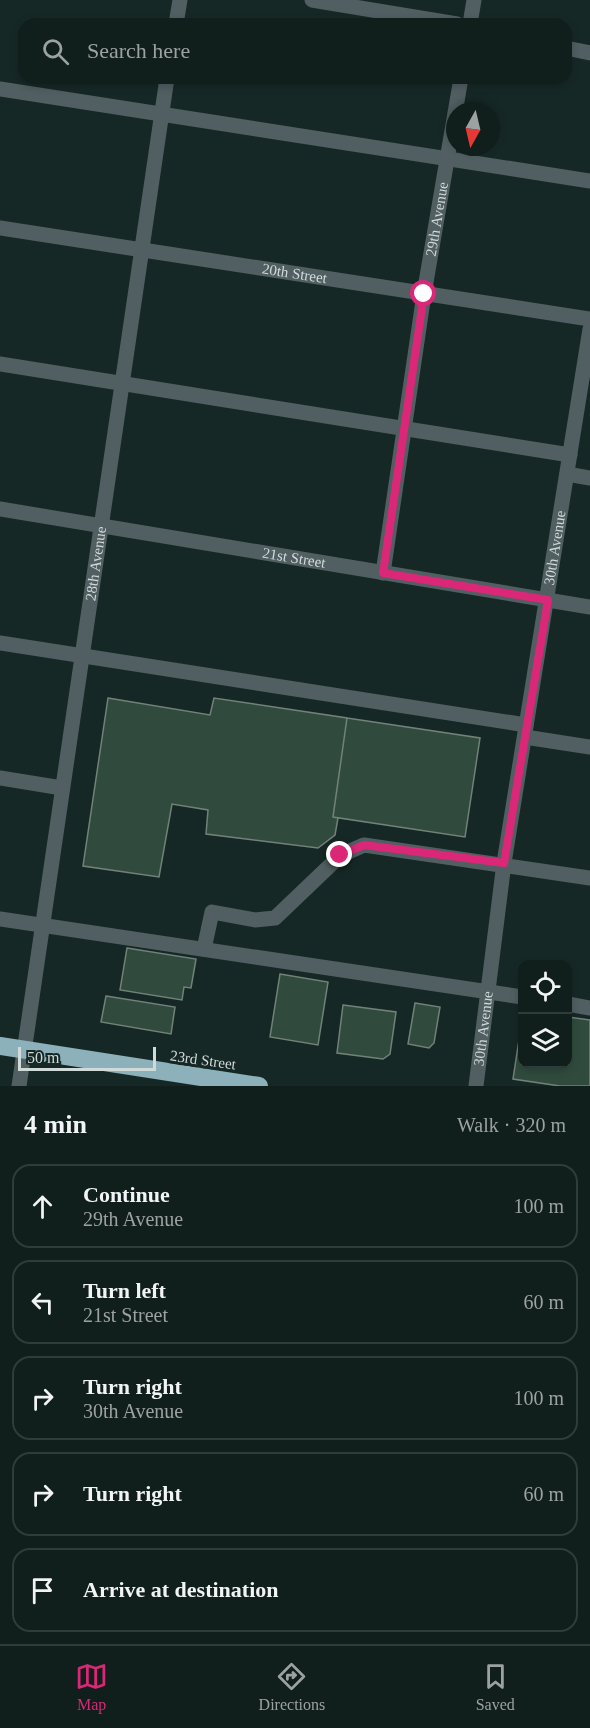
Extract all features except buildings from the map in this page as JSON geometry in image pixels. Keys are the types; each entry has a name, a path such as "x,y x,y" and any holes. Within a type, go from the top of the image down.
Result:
{"highway":[{"name":"23rd Street","path":"0,1046 190,1081 259,1086"}],"street":[{"path":"177,18 180,0"},
{"path":"312,0 421,18"},
{"path":"471,18 474,0"},
{"path":"572,49 590,53"},
{"name":"28th Avenue","path":"19,1086 166,84"},
{"name":"29th Avenue","path":"383,573 424,294 460,84"},
{"path":"0,89 590,181"},
{"name":"20th Street","path":"0,228 590,319"},
{"name":"30th Avenue","path":"476,1086 486,991 504,863 589,339"},
{"path":"0,364 570,455"},
{"path":"567,474 590,478"},
{"name":"21st Street","path":"0,509 590,608"},
{"path":"0,643 526,731 590,747"},
{"path":"0,778 62,788"},
{"path":"204,950 212,912 255,920 275,918 340,855 364,845 504,863 590,878"},
{"path":"0,919 518,996"},
{"path":"572,1005 590,1008"}],"route":[{"path":"340,855 364,845 504,863 548,600 383,573 424,294"}]}
